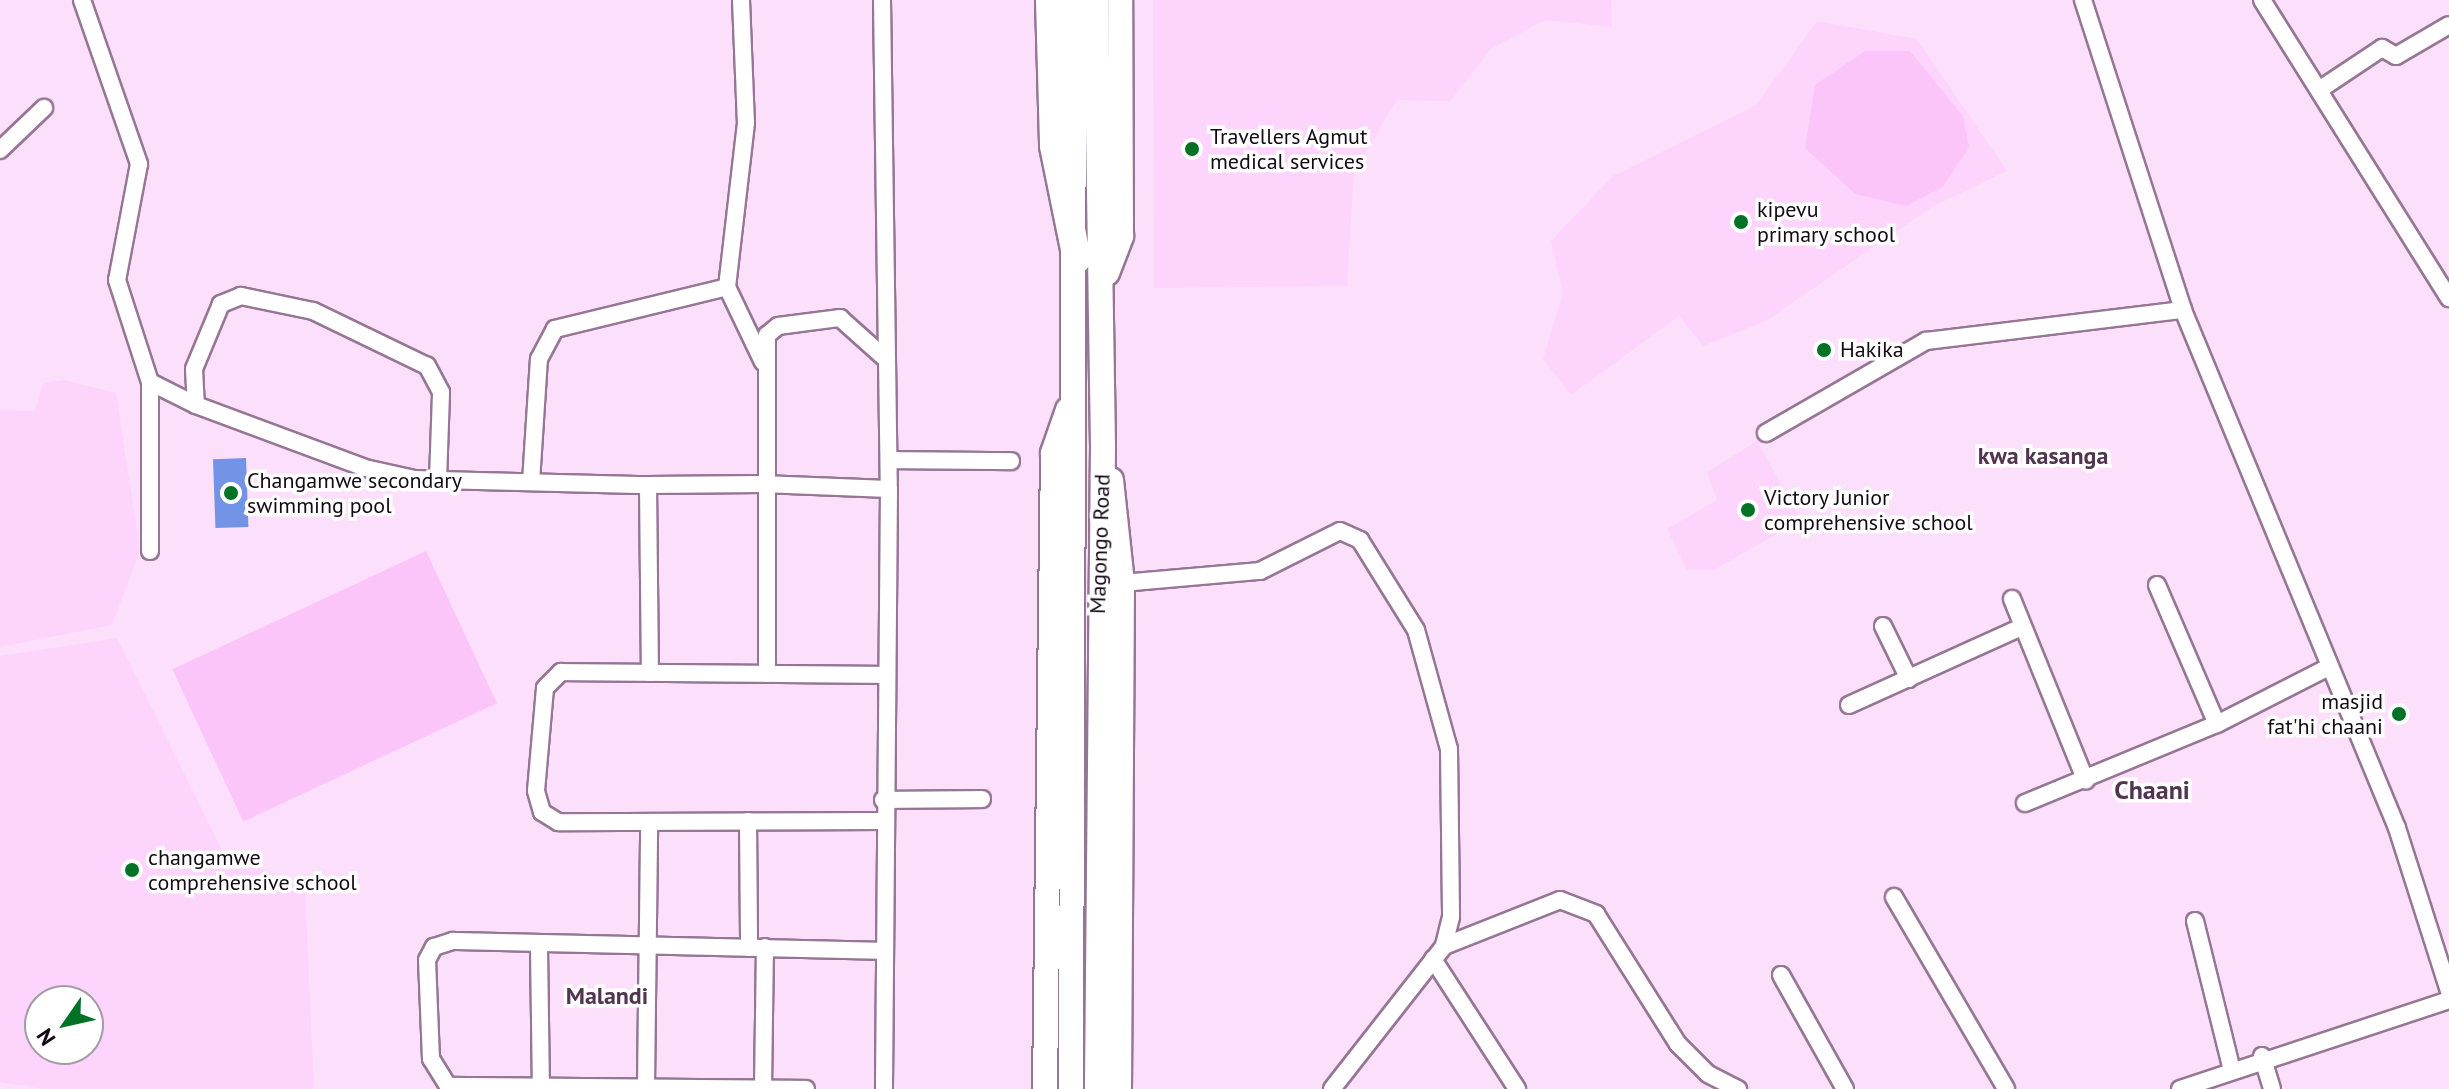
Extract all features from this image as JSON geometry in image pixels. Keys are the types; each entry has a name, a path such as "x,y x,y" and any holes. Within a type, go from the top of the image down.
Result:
{"highway":[{"path":"1050,0 1054,146 1077,259"}],"main road":[{"path":"1071,1089 1077,259 1074,0"},
{"name":"Magongo Road","path":"1096,0 1103,447 1095,692 1097,1089"},
{"path":"1102,286 1121,236 1120,0"},
{"path":"1045,1089 1053,453 1075,390"},
{"path":"1103,447 1117,504 1122,583 1119,1089"}],"street":[{"path":"82,0 139,164 117,280 150,382 150,551"},
{"path":"741,0 746,123 727,287 763,362"},
{"path":"882,0 889,460 881,951 884,1089"},
{"path":"2083,0 2183,310 2397,828 2449,991"},
{"path":"2262,0 2449,298"},
{"path":"2319,90 2382,48 2396,56 2449,25"},
{"path":"0,150 44,108"},
{"path":"531,482 539,359 555,329 727,287"},
{"path":"196,405 194,369 229,298 313,311 438,377 438,480"},
{"path":"1766,433 1926,341 2183,310"},
{"path":"767,674 762,484 763,362 773,327 834,317 887,360"},
{"path":"150,382 196,405 365,468 438,480 648,485 762,484 889,489"},
{"path":"889,460 1011,461"},
{"path":"648,485 650,673"},
{"path":"1122,583 1260,571 1340,531 1360,540 1416,630 1449,749 1451,917 1439,953 1332,1089"},
{"path":"2157,585 2217,724"},
{"path":"2012,599 2086,781"},
{"path":"1883,626 1909,679"},
{"path":"1849,705 2022,627"},
{"path":"2025,803 2086,781 2217,724 2329,667"},
{"path":"883,821 550,820 536,791 548,680 561,672 885,675"},
{"path":"883,800 982,799"},
{"path":"748,821 763,1088"},
{"path":"646,1085 649,822"},
{"path":"1894,897 2006,1089"},
{"path":"1439,953 1560,900 1583,904 1678,1044 1708,1074 1738,1089"},
{"path":"2195,921 2231,1067"},
{"path":"806,1089 646,1085 448,1086 437,1078 427,960 442,942 539,948 649,950 757,947 881,951"},
{"path":"539,948 541,1086"},
{"path":"1439,953 1517,1089"},
{"path":"1781,975 1845,1089"},
{"path":"2180,1089 2262,1056 2449,1000"},
{"path":"2262,1056 2272,1089"}],"shaded area":[{"path":"1153,0 1611,0 1612,27 1545,20 1491,49 1450,101 1397,100 1354,171 1347,286 1154,288"},
{"name":"kipevu primary school","path":"1817,21 1917,39 2007,171 1932,207 1766,321 1703,346 1679,316 1571,395 1543,359 1563,292 1551,241 1613,176 1756,105"},
{"path":"1865,51 1910,51 1963,116 1969,147 1943,187 1906,206 1855,194 1805,148 1815,85"},
{"path":"64,380 116,393 140,550 112,625 0,647 0,410 35,411 43,383"},
{"name":"Victory Junior comprehensive school","path":"1757,441 1801,520 1714,570 1687,570 1667,529 1717,500 1707,472"},
{"path":"426,551 497,703 243,822 172,669"},
{"name":"changamwe comprehensive school","path":"117,638 223,852 305,888 314,1089 45,1089 0,1082 0,656"}],"water":[{"name":"Changamwe secondary swimming pool","path":"246,458 248,527 215,528 213,459"}],"place":[{"name":"Travellers Agmut medical services","path":"1192,149"},
{"name":"kipevu primary school","path":"1741,222"},
{"name":"Hakika","path":"1824,350"},
{"name":"Changamwe secondary swimming pool","path":"231,493"},
{"name":"Victory Junior comprehensive school","path":"1748,510"},
{"name":"masjid fat'hi chaani","path":"2399,714"},
{"name":"changamwe comprehensive school","path":"132,870"}],"district":[{"name":"kwa kasanga","path":"2043,456"},
{"name":"Chaani","path":"2152,790"},
{"name":"Malandi","path":"607,996"}]}
